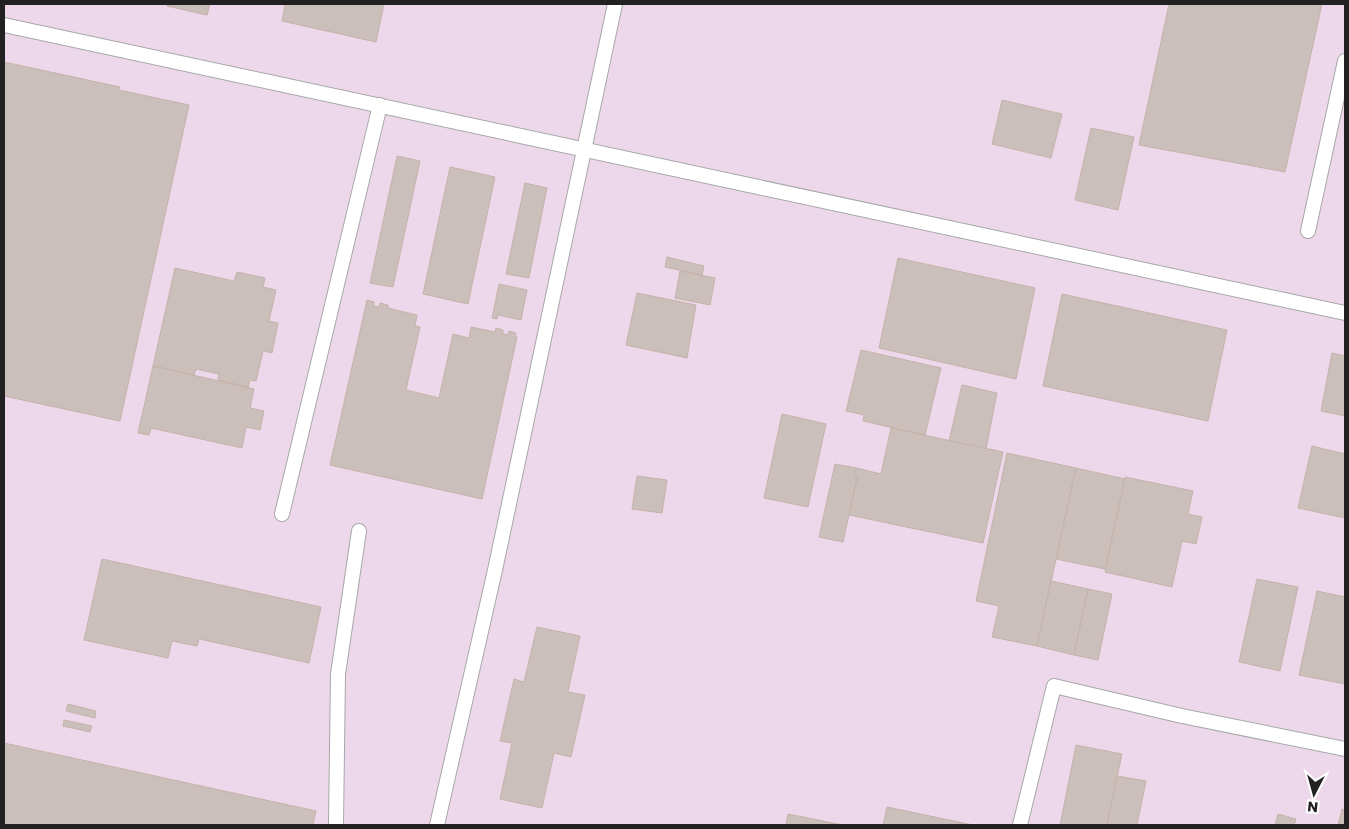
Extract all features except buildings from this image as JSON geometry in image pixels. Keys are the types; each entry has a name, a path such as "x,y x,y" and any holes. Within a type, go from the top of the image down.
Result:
{"lane":[{"path":"437,825 495,570 615,4"},
{"path":"4,24 1345,313"},
{"path":"1308,231 1345,61"},
{"path":"282,514 380,105"},
{"path":"336,825 338,674 360,531"},
{"path":"1020,825 1054,686 1182,716 1345,749"}],"shaded area":[{"path":"4,4 1345,4 1345,825 4,825"}]}
